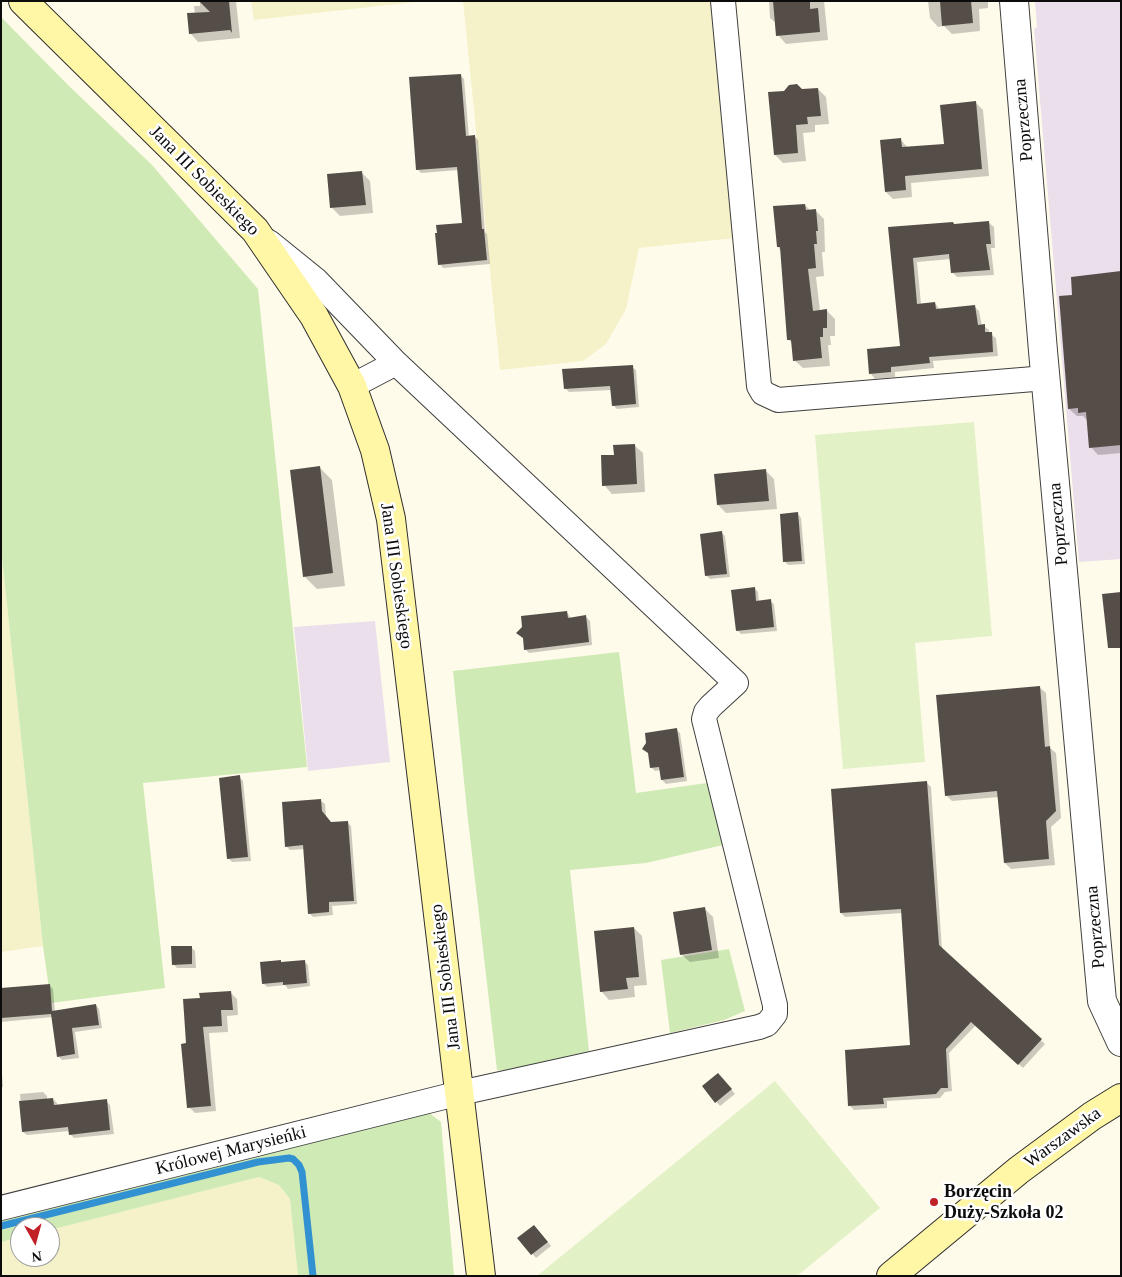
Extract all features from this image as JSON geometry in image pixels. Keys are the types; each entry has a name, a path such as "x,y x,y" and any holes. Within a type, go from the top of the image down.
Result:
{"main road":[{"name":"Jana III Sobieskiego","path":"23,1 254,230 314,316 352,386 375,450 391,519 481,1276"},
{"name":"Warszawska","path":"891,1276 1019,1170 1092,1116 1121,1098"}],"street":[{"path":"723,1 759,386 763,393 778,400 1046,378"},
{"name":"Poprzeczna","path":"1014,1 1102,1002 1121,1042"},
{"path":"254,230 316,280 396,363 352,386"},
{"name":"Królowej Marysieńki","path":"1,1208 460,1093 759,1027 771,1020 775,1014 775,1005 704,719 706,712 711,706 736,682 396,363"}],"shaded area":[{"path":"251,1 424,1 254,20"},
{"path":"463,1 713,1 735,238 639,248 626,309 606,344 583,361 500,370"},
{"path":"1035,1 1121,1 1121,559 1079,562 1034,29 1037,27"},
{"path":"1,548 43,946 1,952"},
{"path":"375,621 390,762 308,771 294,627"},
{"path":"259,1177 279,1185 290,1199 298,1276 1,1276 1,1242 10,1240 10,1267 60,1267 60,1227"}],"green space":[{"path":"1,17 69,86 152,165 258,289 307,767 143,783 165,988 51,1003 43,946 1,548"},
{"path":"974,422 992,636 915,643 925,762 843,769 815,435"},
{"path":"619,652 636,793 707,783 723,845 646,863 570,870 589,1051 505,1071 497,1070 453,671"},
{"path":"729,949 745,1011 724,1020 670,1033 661,960"},
{"path":"775,1081 880,1208 797,1276 537,1276"},
{"path":"428,1112 441,1122 454,1276 298,1276 290,1199 279,1185 259,1177 60,1227 60,1217 10,1217 10,1240 1,1242 1,1218"}],"building":[{"path":"199,1 229,1 232,33 230,30 189,34 187,13 210,12"},
{"path":"773,1 810,1 810,9 818,8 820,32 776,36"},
{"path":"940,1 971,1 973,23 942,26"},
{"path":"461,74 466,136 475,135 482,229 484,229 487,260 438,265 436,225 462,223 457,167 416,170 409,77"},
{"path":"797,84 802,89 818,88 821,116 807,117 808,124 796,125 798,153 774,155 768,92 784,91 789,85"},
{"path":"976,101 982,169 905,176 906,190 885,192 880,140 901,138 902,147 944,144 940,105"},
{"path":"362,171 366,205 330,208 327,174"},
{"path":"805,204 806,210 816,209 818,231 816,231 817,244 814,244 816,268 808,269 813,311 827,309 827,328 823,328 823,337 820,337 822,358 793,361 791,340 787,340 780,247 777,247 773,206"},
{"path":"989,221 991,244 986,244 990,270 951,273 949,254 913,258 917,304 935,302 936,309 975,305 978,325 985,324 985,332 992,332 993,352 929,357 930,363 891,367 891,372 869,374 867,349 900,346 888,227"},
{"path":"1121,271 1121,445 1089,448 1086,412 1078,413 1078,408 1068,409 1059,296 1072,295 1071,277"},
{"path":"633,365 636,404 612,406 610,386 564,389 562,369"},
{"path":"635,444 637,484 602,486 601,455 614,455 613,445"},
{"path":"320,466 333,573 303,577 290,470"},
{"path":"766,469 769,501 717,505 714,474"},
{"path":"798,512 802,561 783,562 780,514"},
{"path":"722,531 727,574 705,576 700,534"},
{"path":"755,587 756,601 771,599 774,627 736,631 731,590"},
{"path":"1121,592 1121,648 1108,648 1102,594"},
{"path":"567,611 568,618 586,615 589,642 524,650 523,638 516,633 522,627 521,616"},
{"path":"1040,686 1045,747 1050,746 1056,811 1046,821 1049,859 1004,863 997,791 945,796 936,695"},
{"path":"677,728 684,777 661,780 659,767 650,768 648,753 642,749 646,743 645,733"},
{"path":"240,775 248,857 227,859 219,778"},
{"path":"927,781 939,945 1042,1039 1018,1065 971,1022 946,1049 948,1088 941,1088 936,1094 883,1098 884,1104 848,1106 845,1050 910,1045 901,909 840,913 831,789"},
{"path":"321,799 322,811 331,822 348,821 354,901 329,902 329,912 308,914 303,845 285,847 282,802"},
{"path":"705,907 712,950 680,955 673,912"},
{"path":"634,927 639,977 626,978 628,989 600,992 594,931"},
{"path":"171,946 192,946 192,964 172,965"},
{"path":"281,960 281,962 305,960 307,983 283,985 283,982 262,984 260,962"},
{"path":"50,984 52,1011 96,1004 99,1025 72,1028 75,1054 57,1057 51,1014 1,1018 1,988"},
{"path":"231,991 233,1010 221,1010 222,1026 203,1027 211,1106 187,1108 181,1044 186,1043 183,999 200,998 199,993"},
{"path":"718,1073 732,1089 715,1103 702,1086"},
{"path":"53,1098 54,1105 107,1099 110,1130 69,1135 68,1127 22,1132 19,1101"},
{"path":"534,1225 548,1242 531,1255 517,1238"}],"waterway":[{"path":"1,1226 258,1162 289,1158 299,1165 302,1172 313,1276"}],"place":[{"name":"Borzęcin Duży-Szkoła 02","path":"934,1202"}]}
